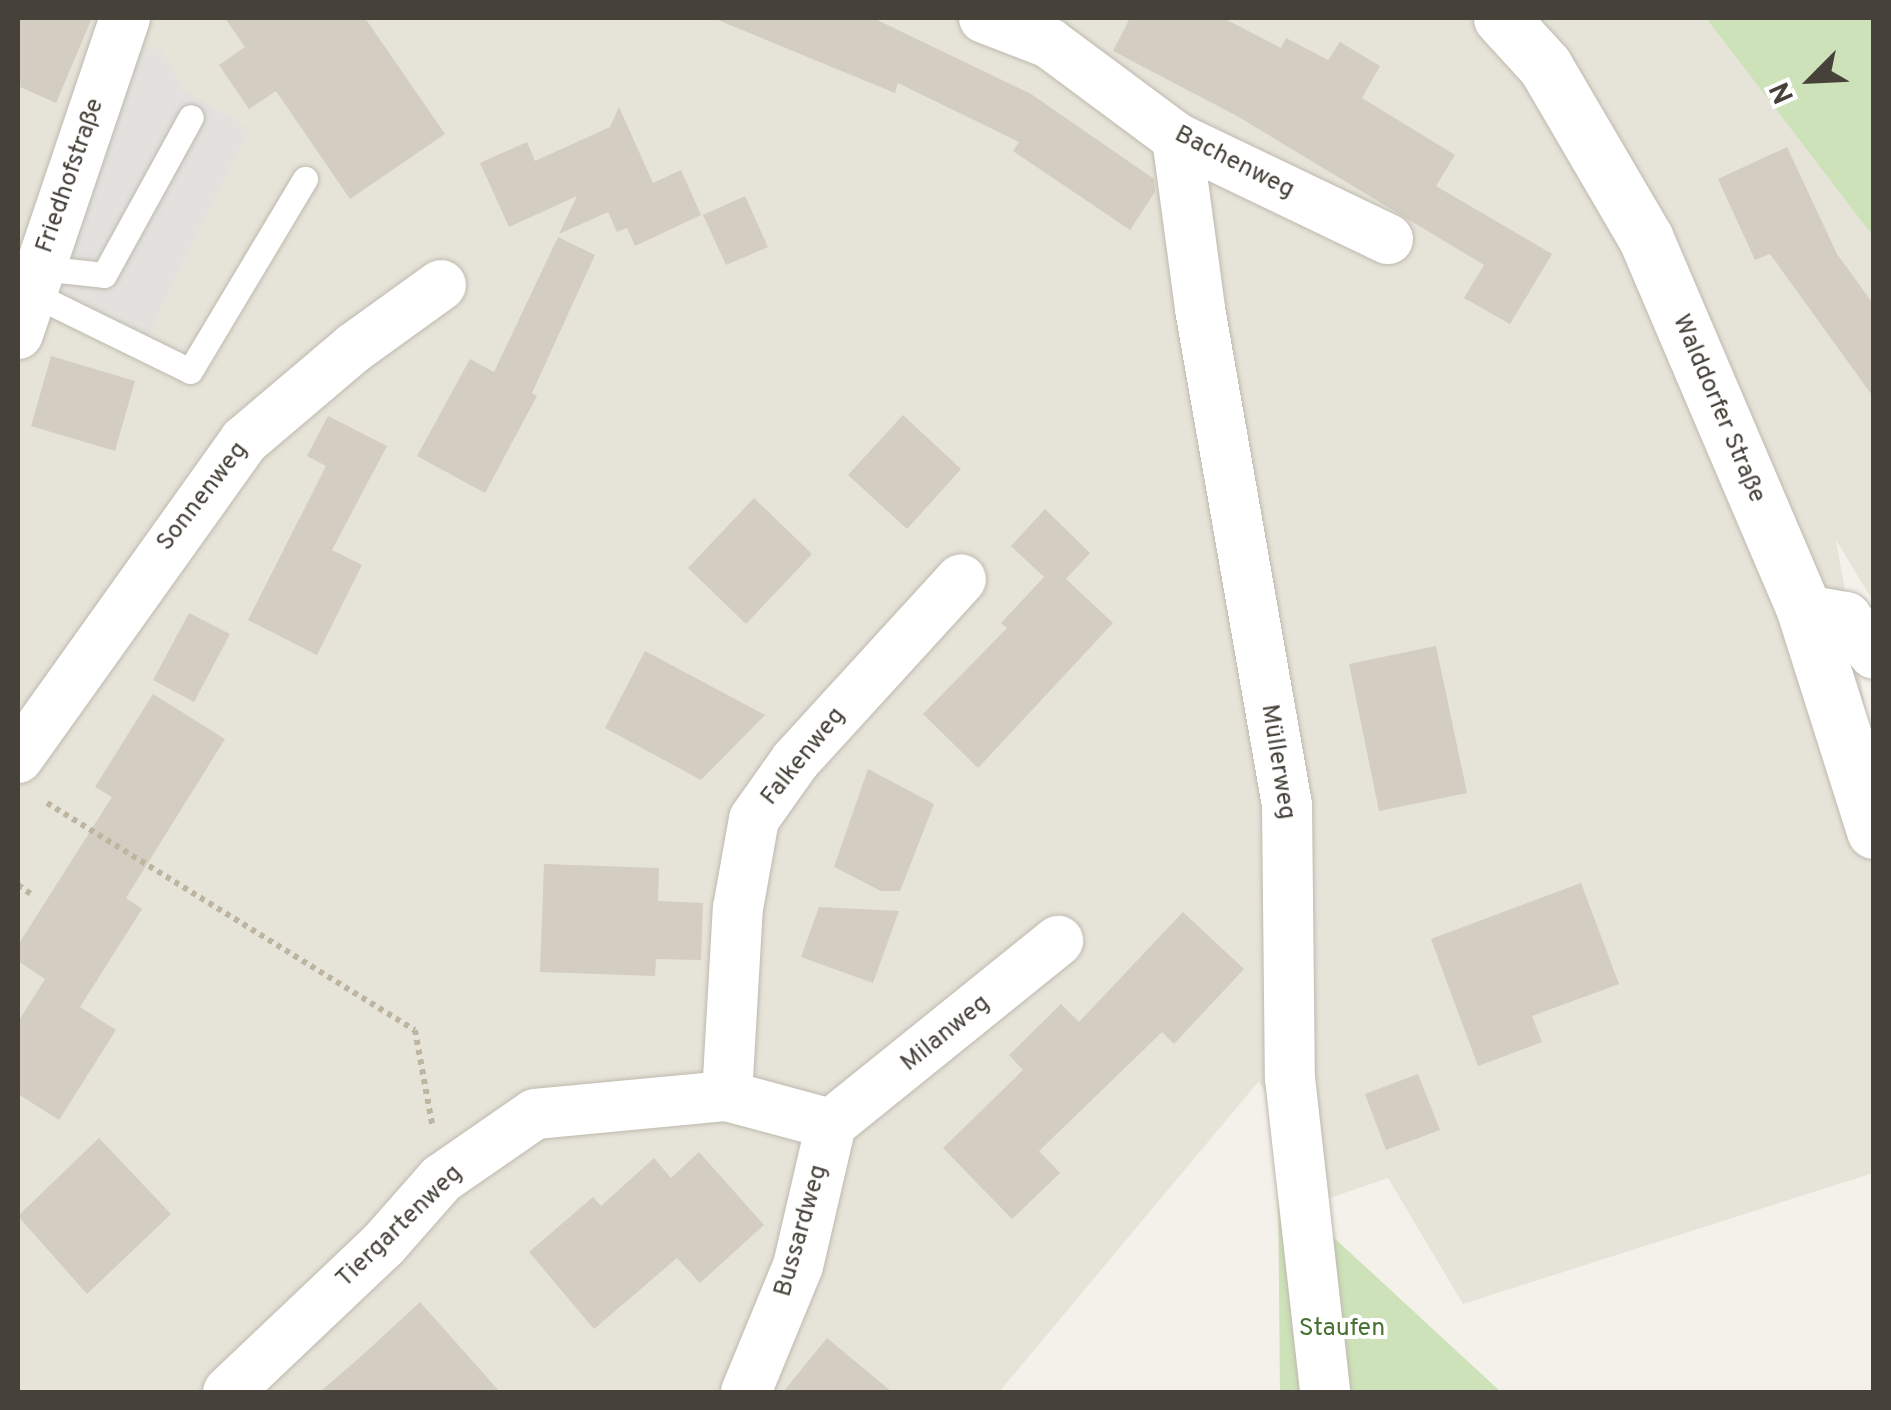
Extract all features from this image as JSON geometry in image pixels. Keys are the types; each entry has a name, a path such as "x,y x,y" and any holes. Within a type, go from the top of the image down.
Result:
{"street":[{"name":"Friedhofstraße","path":"30,298 125,18"},
{"name":"Bachenweg","path":"984,18 1050,43 1177,138 1388,239"},
{"name":"Walddorfer Straße","path":"1501,18 1545,66 1646,239 1804,610 1874,831"},
{"name":"Müllerweg","path":"1177,138 1200,309 1287,805 1290,1078 1325,1392"},
{"name":"Sonnenweg","path":"26,777 244,441 355,347 441,285"},
{"name":"Falkenweg","path":"728,1096 738,908 754,819 795,761 961,579"},
{"path":"1804,610 1846,616 1874,654"},
{"name":"Milanweg","path":"832,1124 1058,942"},
{"name":"Tiergartenweg","path":"228,1392 382,1246 442,1179 535,1114 728,1096 832,1124"},
{"name":"Bussardweg","path":"746,1392 798,1266 832,1124"}],"lane":[{"path":"30,298 104,275 190,117"},
{"path":"30,298 190,371 304,178"}],"path":[{"path":"26,777 415,1030 442,1179"},
{"path":"18,885 34,896"}],"shaded area":[{"path":"18,18 1706,18 1873,236 1873,601 1836,540 1873,751 1873,1173 1463,1304 1388,1178 1324,1200 1259,1081 999,1392 18,1392"},
{"path":"118,38 162,51 184,90 249,129 146,339 37,279"}],"green space":[{"path":"1706,18 1873,18 1873,236 1869,231"},
{"name":"Staufen","path":"1278,1186 1501,1392 1280,1392"}],"building":[{"path":"18,18 92,18 56,103 18,86"},
{"path":"225,18 365,18 445,134 350,199 276,91 249,109 219,65 245,47"},
{"path":"713,18 873,18 1031,94 1154,179 1155,192 1130,230 1013,151 1019,142 898,83 895,93"},
{"path":"1130,18 1223,18 1281,48 1286,38 1328,60 1340,42 1380,66 1362,98 1455,155 1436,186 1552,254 1510,324 1464,298 1484,265 1237,116 1113,51"},
{"path":"619,107 653,183 681,170 701,215 635,246 627,228 617,232 608,212 559,234 577,196 509,227 480,163 527,142 535,161 610,127"},
{"path":"1787,147 1837,254 1874,305 1874,398 1770,254 1755,260 1718,179"},
{"path":"745,196 768,247 726,265 703,215"},
{"path":"558,237 595,255 532,393 537,396 485,493 417,456 470,359 494,372"},
{"path":"51,356 135,381 115,451 31,426"},
{"path":"903,415 961,469 907,529 848,475"},
{"path":"328,416 387,446 332,550 362,565 317,655 248,620 326,466 307,456"},
{"path":"754,498 812,554 746,624 688,568"},
{"path":"1045,509 1090,553 1066,579 1113,623 978,768 923,714 1007,628 1001,623 1044,577 1011,546"},
{"path":"189,613 230,634 194,702 153,680"},
{"path":"1436,646 1467,793 1379,811 1349,664"},
{"path":"645,651 765,715 701,780 605,728"},
{"path":"153,694 225,739 126,898 142,909 80,1007 116,1030 59,1120 18,1094 18,1022 45,979 18,961 18,945 112,797 95,787"},
{"path":"868,769 934,804 900,891 881,891 834,867"},
{"path":"544,864 659,868 658,901 703,903 701,960 656,959 655,976 540,972"},
{"path":"1581,883 1619,984 1532,1016 1542,1042 1478,1066 1431,939"},
{"path":"819,907 899,911 873,983 801,957"},
{"path":"1183,912 1244,969 1174,1044 1162,1032 1039,1151 1060,1173 1012,1219 943,1148 1023,1070 1009,1055 1061,1004 1079,1022"},
{"path":"1418,1074 1440,1130 1386,1150 1365,1094"},
{"path":"99,1138 171,1214 87,1294 18,1216"},
{"path":"699,1152 764,1225 700,1283 677,1258 594,1329 529,1252 593,1197 601,1206 654,1158 671,1178"},
{"path":"420,1302 500,1392 320,1392 367,1351"},
{"path":"827,1338 892,1392 783,1392"}]}
